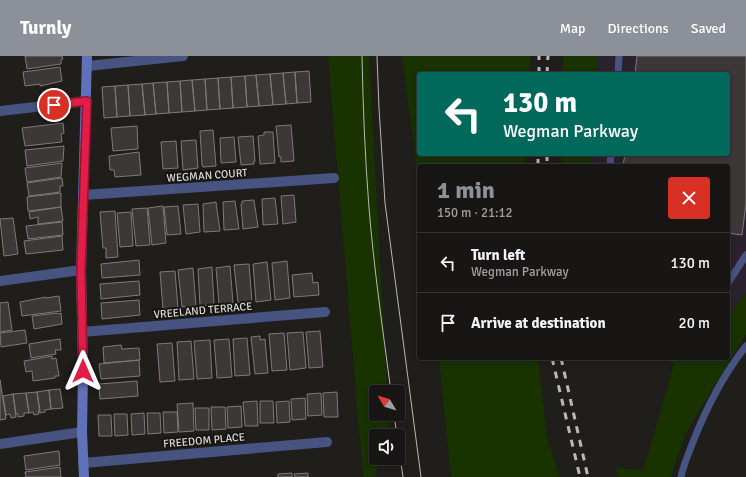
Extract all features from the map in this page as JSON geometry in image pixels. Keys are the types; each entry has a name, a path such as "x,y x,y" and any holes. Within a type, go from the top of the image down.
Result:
{"main road":[{"path":"84,477 82,432 81,270 88,61"}],"street":[{"path":"88,61 183,56"},
{"path":"0,111 87,101"},
{"name":"WEGMAN COURT","path":"83,195 334,178"},
{"path":"0,281 81,270"},
{"name":"VREELAND TERRACE","path":"82,332 325,312"},
{"path":"0,444 82,432"},
{"name":"FREEDOM PLACE","path":"84,463 327,442"}],"lane":[{"path":"618,72 619,56"},
{"path":"730,280 746,255"},
{"path":"681,477 682,470 696,435 716,392 746,346"}],"shaded area":[{"path":"598,56 746,56 746,292 730,315 730,164 592,164 592,156 730,156 730,72 597,72"}],"green space":[{"path":"328,56 369,56 387,385 369,385 369,421 389,421 389,425 388,429 369,429 369,465 378,465 375,477 363,477"},
{"path":"402,56 530,56 529,72 417,72 417,156 526,156 526,164 417,164 417,170"},
{"path":"563,56 598,56 597,72 563,72"},
{"path":"562,156 592,156 592,164 561,164"},
{"path":"746,292 746,334 686,433 671,477 618,477 616,467 643,471 674,364 668,360 730,360 730,315"},
{"path":"439,360 538,360 547,438 560,477 451,477"}],"building":[{"path":"25,56 62,56 63,59 61,60 61,64 27,69"},
{"path":"637,56 746,56 746,203 742,235 730,233 730,164 623,164 625,156 730,156 730,72 635,72"},
{"path":"60,67 62,81 40,86 40,84 25,86 23,72"},
{"path":"309,71 311,102 297,103 295,72"},
{"path":"295,72 297,103 286,104 283,73"},
{"path":"283,73 286,104 273,105 270,74"},
{"path":"270,74 273,105 259,106 256,75"},
{"path":"256,75 259,106 247,107 245,76"},
{"path":"245,76 247,107 233,108 231,77"},
{"path":"231,77 233,108 220,109 218,78"},
{"path":"218,78 220,109 207,110 205,79"},
{"path":"205,79 207,110 195,111 192,80"},
{"path":"192,80 195,111 182,112 180,81"},
{"path":"180,81 182,112 169,113 167,82"},
{"path":"167,82 169,113 156,114 153,83"},
{"path":"153,83 156,114 145,115 142,84"},
{"path":"142,84 145,115 130,116 128,85"},
{"path":"128,85 130,116 117,117 115,86"},
{"path":"115,86 117,117 104,118 102,87"},
{"path":"63,123 64,133 61,134 62,142 25,146 22,128"},
{"path":"291,125 294,161 281,162 281,157 279,157 276,126"},
{"path":"137,126 138,149 113,151 111,128"},
{"path":"213,130 216,166 203,167 200,131"},
{"path":"264,132 273,132 275,163 260,164 258,136 264,135"},
{"path":"253,136 254,164 241,165 238,137"},
{"path":"234,137 236,162 221,163 220,138"},
{"path":"196,140 198,168 183,170 181,141"},
{"path":"176,141 178,168 163,169 161,142"},
{"path":"64,146 63,161 27,166 25,150"},
{"path":"139,152 141,175 115,177 114,170 110,170 109,156"},
{"path":"62,163 61,177 27,182 25,168"},
{"path":"62,178 63,186 60,186 60,192 29,196 27,183"},
{"path":"61,193 61,207 28,211 27,197"},
{"path":"294,195 296,222 283,224 281,196"},
{"path":"275,198 278,224 263,225 262,199"},
{"path":"254,200 258,227 243,229 242,201"},
{"path":"235,201 239,229 224,230 223,202"},
{"path":"216,202 220,231 204,232 203,204"},
{"path":"198,204 200,232 186,234 183,205"},
{"path":"163,206 166,243 152,245 148,208"},
{"path":"178,206 181,234 167,235 164,207"},
{"path":"61,207 63,221 38,224 38,217 30,219 29,212"},
{"path":"147,208 150,245 136,246 132,209"},
{"path":"115,211 118,257 106,258 106,248 103,248 100,212"},
{"path":"131,212 133,246 120,247 117,213"},
{"path":"13,218 18,254 4,256 0,219"},
{"path":"62,222 63,235 28,239 26,226"},
{"path":"62,236 63,250 26,254 24,241"},
{"path":"139,260 140,275 102,278 101,264"},
{"path":"287,261 290,298 275,300 272,263"},
{"path":"267,262 271,300 256,302 253,264"},
{"path":"249,264 252,302 238,303 234,265"},
{"path":"230,266 233,303 219,304 216,268"},
{"path":"212,267 214,305 200,306 198,269"},
{"path":"193,268 196,306 182,307 178,270"},
{"path":"175,271 178,308 163,309 160,272"},
{"path":"312,273 313,283 318,282 319,295 294,297 292,275"},
{"path":"139,281 140,295 101,299 100,284"},
{"path":"59,296 61,311 22,316 20,302"},
{"path":"139,300 140,315 102,319 101,303"},
{"path":"8,302 12,330 0,332 0,303"},
{"path":"61,313 62,324 34,329 32,316"},
{"path":"25,330 27,343 1,347 0,333"},
{"path":"320,331 323,367 309,368 306,332"},
{"path":"303,332 306,368 290,370 287,333"},
{"path":"284,333 287,370 272,371 269,334"},
{"path":"260,336 260,340 265,339 268,373 255,374 251,337"},
{"path":"247,338 250,375 235,376 233,339"},
{"path":"60,339 61,350 55,350 56,354 31,358 29,344"},
{"path":"229,339 232,377 217,378 214,340"},
{"path":"210,340 212,378 197,379 194,341"},
{"path":"191,341 194,379 179,380 177,342"},
{"path":"172,343 175,381 160,382 157,344"},
{"path":"121,345 122,349 139,348 140,360 104,363 103,347"},
{"path":"52,356 52,359 56,358 59,376 55,376 55,378 33,381 32,371 26,372 24,361"},
{"path":"139,360 140,376 101,379 99,364"},
{"path":"0,380 6,419 0,420"},
{"path":"137,381 138,396 100,399 99,384"},
{"path":"60,389 63,408 51,409 49,390"},
{"path":"49,390 51,409 40,413 37,392"},
{"path":"37,392 40,411 38,411 39,414 34,415 33,412 29,413 26,393"},
{"path":"337,392 338,417 324,417 323,393"},
{"path":"26,393 29,413 24,413 24,416 18,417 18,414 16,414 13,394"},
{"path":"321,393 322,415 308,416 307,394"},
{"path":"13,394 16,417 11,418 10,414 6,415 3,396"},
{"path":"305,398 306,419 292,420 291,399"},
{"path":"257,401 258,426 245,426 243,402"},
{"path":"260,401 273,401 274,423 260,423"},
{"path":"289,401 290,422 277,423 276,402"},
{"path":"193,403 194,431 179,432 177,404"},
{"path":"241,406 242,427 228,428 227,407"},
{"path":"211,407 225,407 226,429 212,430"},
{"path":"195,408 209,408 209,430 196,430"},
{"path":"163,412 177,412 178,432 164,433"},
{"path":"144,413 145,434 132,435 131,414"},
{"path":"147,413 160,413 161,433 148,434"},
{"path":"114,414 127,414 128,435 115,436"},
{"path":"98,415 111,415 112,436 99,436"},
{"path":"59,451 60,465 26,470 24,456"},
{"path":"60,467 61,477 26,477 25,472"},
{"path":"292,473 292,477 278,477 278,474"},
{"path":"308,473 308,477 295,477 294,474"}],"tram line":[{"path":"362,56 364,132 369,208 376,277 390,385"},
{"path":"377,56 385,203 421,477"},
{"path":"395,421 396,429"},
{"path":"401,465 403,477"}],"railway":[{"path":"539,56 539,72"},
{"path":"547,72 548,56"},
{"path":"538,156 538,164"},
{"path":"547,156 547,164"},
{"path":"552,360 580,477"},
{"path":"561,360 588,477"}],"route":[{"path":"54,105 87,101 81,270 83,371"}]}
